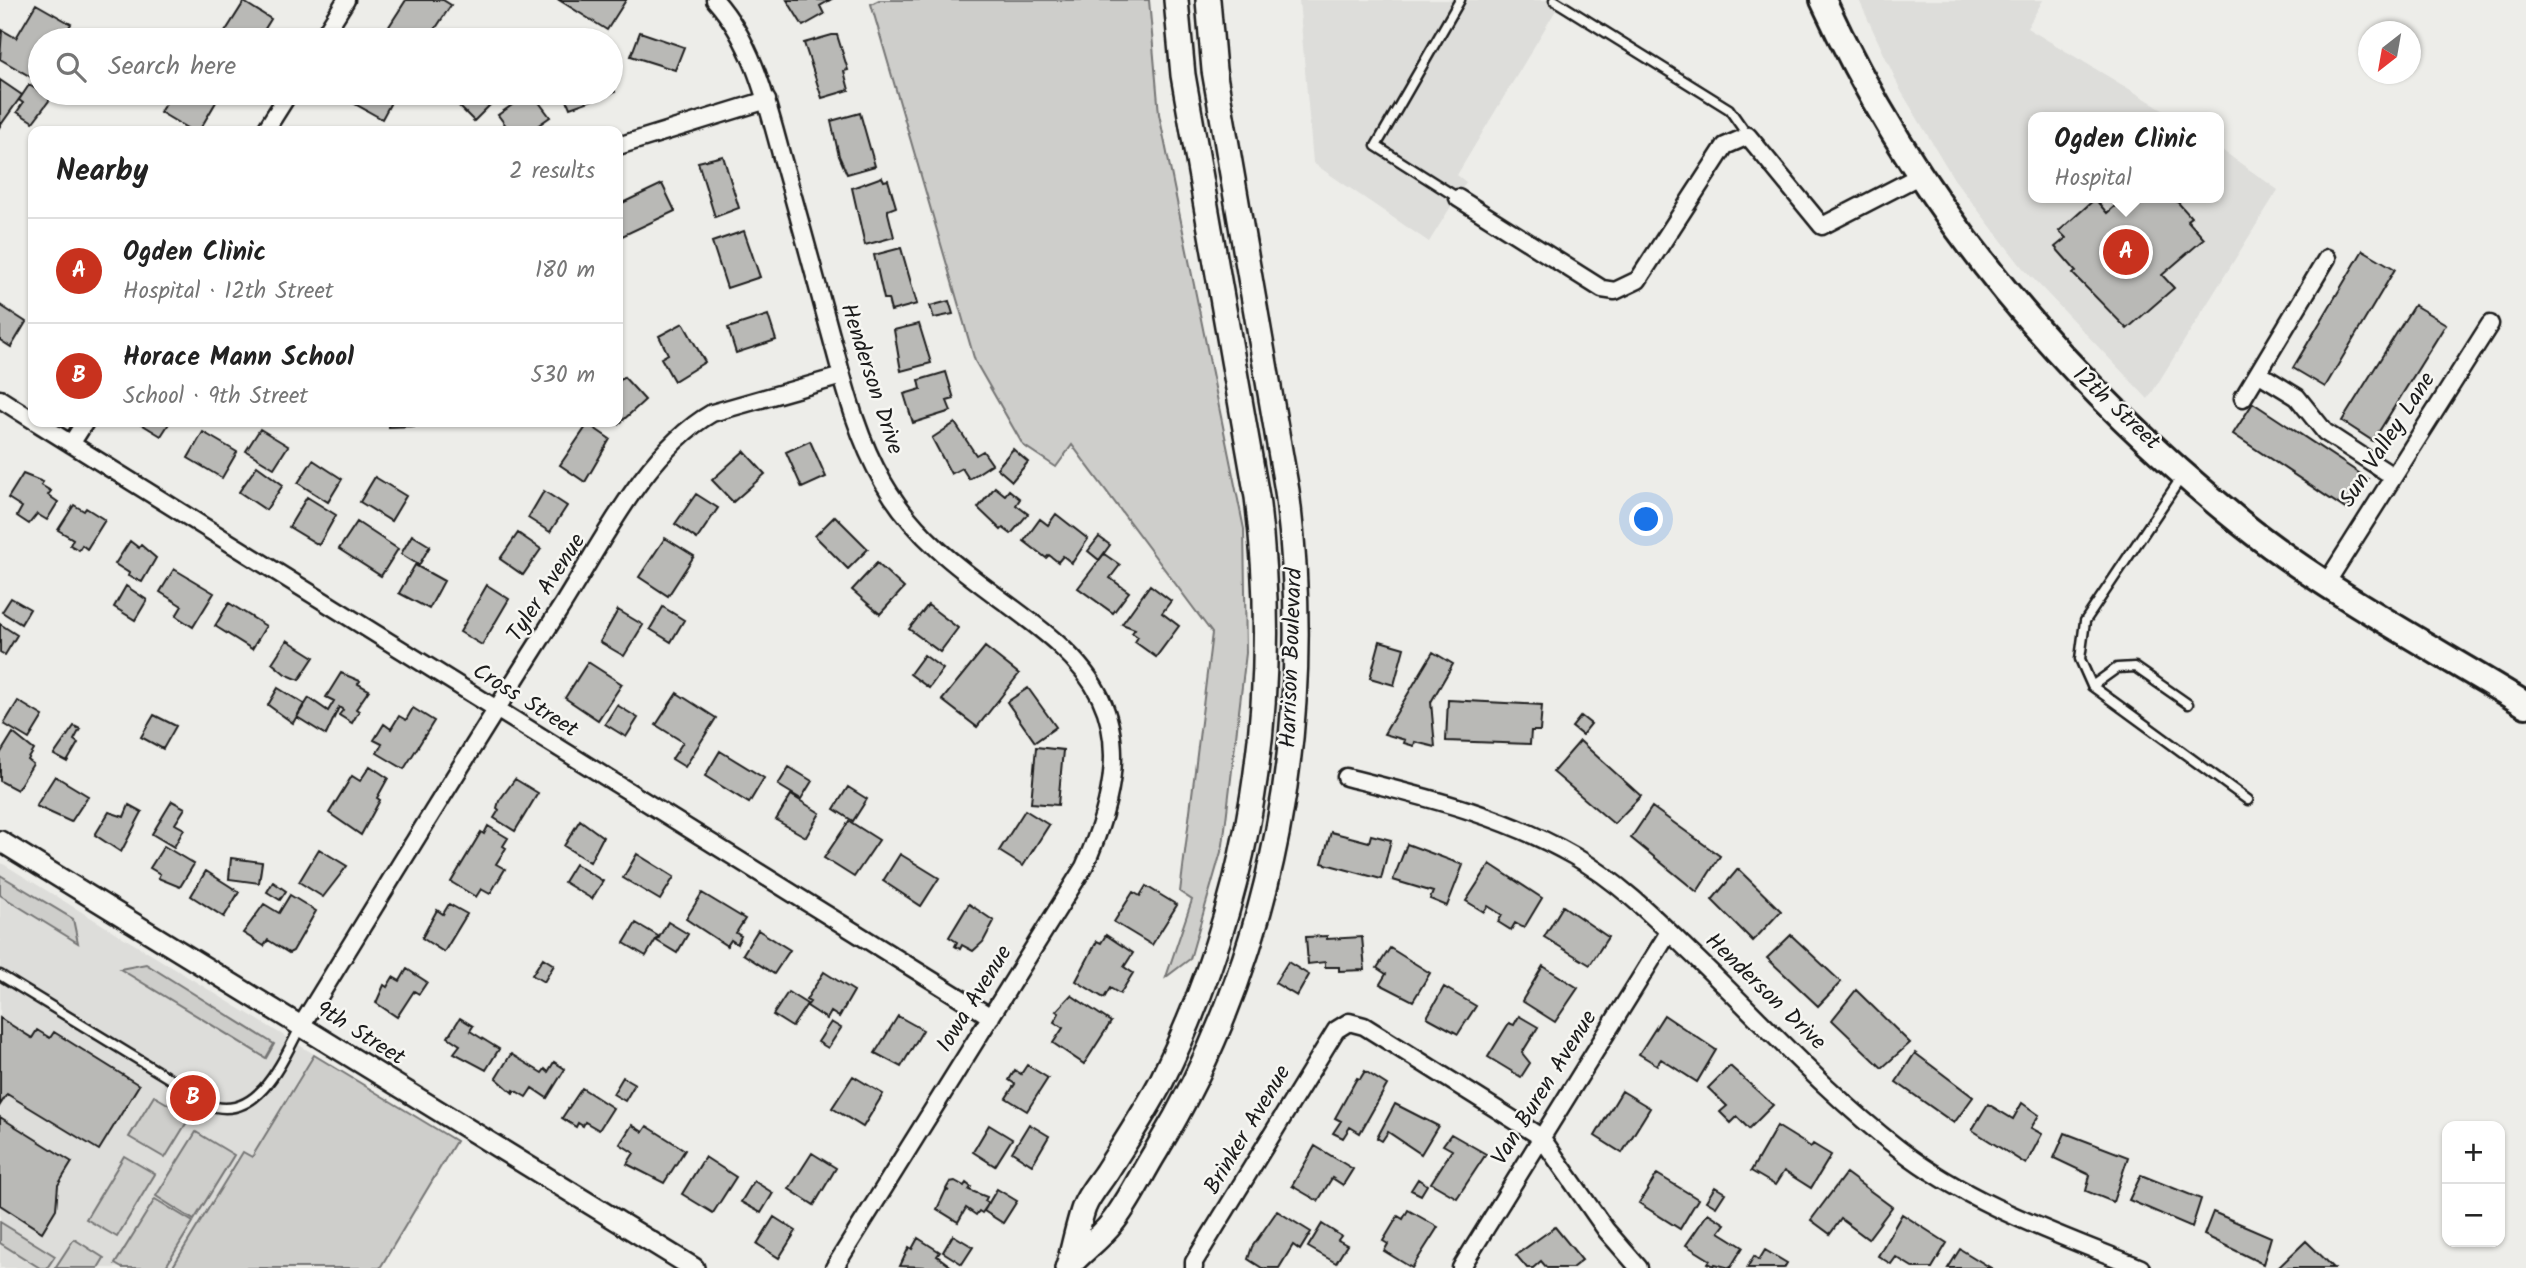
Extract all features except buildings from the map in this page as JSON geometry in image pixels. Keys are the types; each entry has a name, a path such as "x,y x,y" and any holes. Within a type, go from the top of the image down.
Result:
{"main road":[{"name":"Harrison Boulevard","path":"1068,1267 1085,1205 1161,1081 1217,946 1244,852 1263,734 1267,678 1265,564 1257,497 1183,75 1176,0"},
{"name":"Harrison Boulevard","path":"1068,1267 1112,1223 1187,1096 1222,1019 1248,950 1275,854 1286,793 1297,675 1295,559 1287,491 1214,71 1208,0"},
{"name":"12th Street","path":"1823,0 1851,61 1919,176 1985,269 2049,345 2242,524 2327,582 2526,705"}],"street":[{"path":"328,28 346,0"},
{"name":"Henderson Drive","path":"715,0 742,37 766,100 842,376 871,459 898,507 938,551 1039,625 1071,656 1095,688 1113,738"},
{"path":"623,144 766,100"},
{"path":"268,126 281,105"},
{"path":"1458,198 1602,289 1615,291 1638,280 1725,146 1748,136 1822,226 1919,176"},
{"path":"2243,398 2326,258"},
{"name":"Sun Valley Lane","path":"2327,582 2391,475 2490,324"},
{"path":"2258,373 2297,397 2325,432 2391,475"},
{"name":"Tyler Avenue","path":"301,1026 495,710 634,494 675,441 695,423 727,406 842,376"},
{"name":"Cross Street","path":"0,399 28,417"},
{"name":"Cross Street","path":"45,427 991,1017"},
{"path":"71,443 82,427"},
{"name":"Iowa Avenue","path":"834,1268 1084,867 1094,845 1111,790 1113,738"},
{"name":"Henderson Drive","path":"1346,777 1462,807 1518,826 1576,857 1623,890 1670,932 1855,1111 1900,1150 1944,1180 2004,1212 2141,1268"},
{"name":"9th Street","path":"0,841 694,1268"},
{"name":"Van Buren Avenue","path":"1461,1268 1670,932"},
{"name":"Brinker Avenue","path":"1195,1268 1194,1262 1336,1030 1349,1022 1364,1026 1541,1137"},
{"path":"1541,1137 1606,1230 1639,1268"}],"lane":[{"path":"1458,198 1376,146 1460,0"},
{"path":"1554,0 1729,109 1748,136"},
{"path":"2185,472 2085,621 2080,659 2092,686 2248,800"},
{"path":"2092,686 2117,668 2135,667 2188,704"},
{"path":"0,975 216,1107 229,1110 243,1107 254,1099 284,1059 301,1026"}],"shaded area":[{"path":"879,0 1149,0 1159,114 1244,529 1246,653 1223,845 1190,959 1166,977 1192,900 1180,892 1212,633 1072,445 1056,467 1023,445 975,361 871,4"},
{"path":"1299,0 1562,0 1457,175 1466,182 1429,242 1313,163"},
{"path":"1859,0 2043,0 2027,28 2168,112 2028,112 2028,203 2224,203 2224,152 2278,190 2148,399 2022,267 1954,179 1901,91"},
{"path":"0,862 456,1141 380,1268 0,1268"},
{"path":"0,875 73,919 78,943 0,895"},
{"path":"146,964 274,1044 266,1058 120,969"},
{"path":"314,1055 456,1141 380,1268 172,1268 243,1152 252,1157"},
{"path":"154,1096 190,1117 165,1158 129,1137"},
{"path":"196,1132 234,1155 194,1220 156,1196"},
{"path":"124,1156 155,1174 117,1237 86,1219"},
{"path":"155,1199 193,1222 165,1268 122,1268 115,1264"},
{"path":"0,1222 55,1256 47,1268 40,1268 0,1243"},
{"path":"74,1239 104,1258 98,1268 55,1268"}],"place":[{"name":"Ogden Clinic","path":"2126,252"},
{"name":"Horace Mann School","path":"193,1098"}]}
